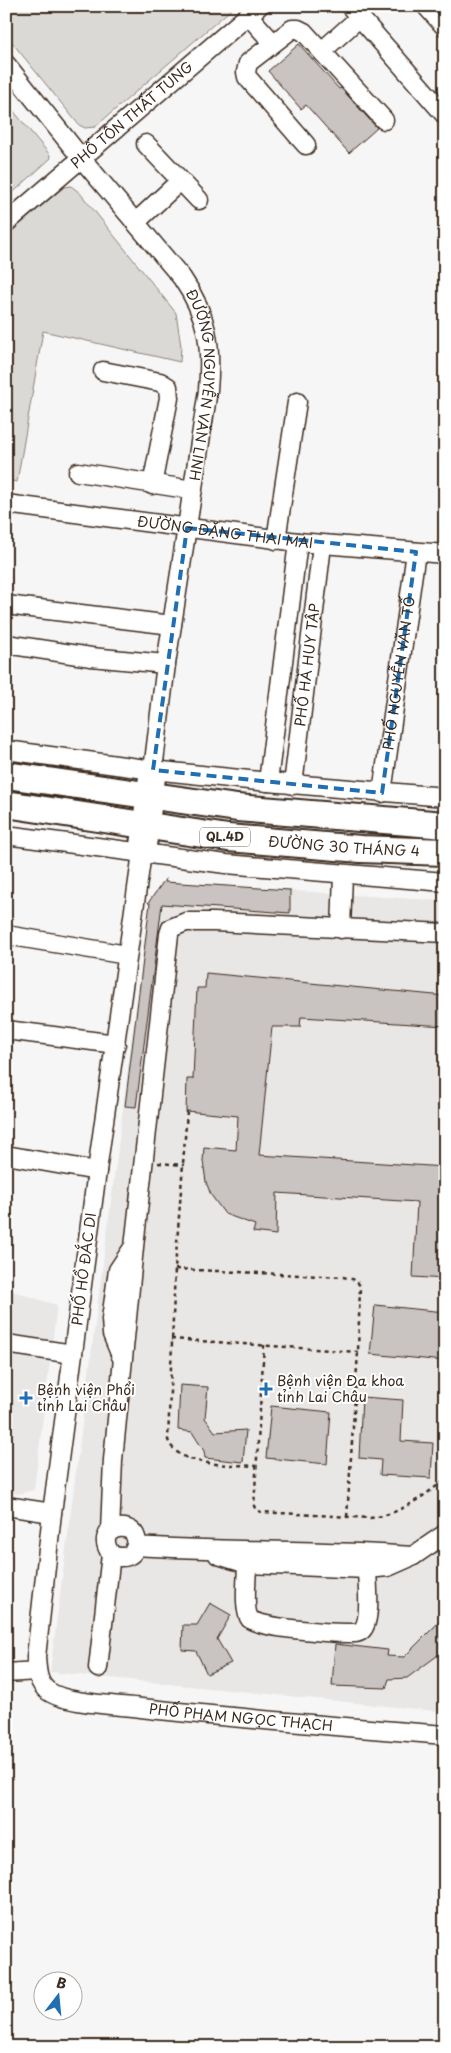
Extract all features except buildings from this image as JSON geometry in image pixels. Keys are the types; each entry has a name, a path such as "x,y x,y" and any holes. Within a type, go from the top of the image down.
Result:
{"highway":[{"path":"142,854 153,770"},
{"name":"ĐƯỜNG 30 THÁNG 4","path":"6,775 150,796 300,814 445,825"},
{"name":"ĐƯỜNG 30 THÁNG 4","path":"6,804 228,838 299,845 445,852"}],"street":[{"path":"426,6 445,28"},
{"path":"253,11 273,43"},
{"name":"PHỐ TÔN THẤT TÙNG","path":"6,223 82,160 253,11"},
{"path":"322,51 355,12 445,115"},
{"path":"306,145 248,77 246,72 248,63 287,32 298,29 304,32 384,120"},
{"name":"ĐƯỜNG NGUYỄN VĂN LINH","path":"6,64 82,160 182,278 194,295 207,331 210,348 208,390 166,664 153,770"},
{"path":"146,144 199,200"},
{"path":"136,222 180,181"},
{"path":"103,371 160,382 168,387 169,398 152,485"},
{"path":"276,540 297,402"},
{"path":"78,472 193,490"},
{"name":"ĐƯỜNG ĐẶNG THAI MAI","path":"6,504 276,540 445,554"},
{"name":"PHỐ HÀ HUY TẬP","path":"268,782 298,542"},
{"name":"PHỐ HÀ HUY TẬP","path":"293,785 322,545"},
{"name":"PHỐ NGUYỄN VĂN TỐ","path":"382,793 416,552"},
{"path":"6,605 172,625"},
{"path":"6,644 91,657 166,664"},
{"path":"6,750 153,770 293,785 445,797"},
{"name":"ĐƯỜNG 30 THÁNG 4","path":"6,835 142,854 343,875 445,882"},
{"name":"PHỐ HỒ ĐẮC DI","path":"39,1678 36,1657 52,1513 97,1171 116,1044 126,955 142,854"},
{"path":"341,928 343,875"},
{"path":"110,1531 117,1527 125,1528 132,1532 136,1538 136,1546 126,1558 118,1558 110,1554 106,1547 106,1538 110,1531 112,1470 134,1247 171,928 186,922 214,922 445,933"},
{"path":"6,935 126,955"},
{"path":"6,1030 116,1044"},
{"path":"6,1155 97,1171"},
{"path":"6,1344 73,1354"},
{"path":"6,1506 52,1513"},
{"path":"206,1551 247,1564 367,1569 388,1568 414,1556 445,1534"},
{"path":"136,1546 206,1551 248,1550 414,1556"},
{"path":"98,1668 110,1554"},
{"path":"247,1564 246,1608 250,1619 256,1622 283,1627 347,1634 362,1631 365,1625 368,1605 367,1569"},
{"path":"6,1673 39,1678"},
{"name":"PHỐ PHẠM NGỌC THẠCH","path":"39,1678 48,1692 80,1701 239,1718 445,1735"}],"path":[{"path":"187,1111 171,1338 168,1440 171,1447 186,1458 256,1466"},
{"path":"143,1162 184,1164"},
{"path":"175,1269 343,1277 356,1280 360,1286 361,1295 347,1516"},
{"path":"171,1338 358,1352"},
{"path":"264,1345 254,1506 256,1510 261,1512 370,1518 383,1517 396,1512 445,1480"}],"highlighted area":[{"path":"187,528 416,552 382,793 153,770"}],"shaded area":[{"path":"6,6 235,6 95,127 85,128 79,125 6,35"},
{"path":"6,102 51,158 6,199"},
{"path":"71,186 80,193 176,313 181,346 180,362 43,331 17,482 6,480 6,236 64,187"},
{"name":"Bệnh viện Đa khoa tỉnh Lai Châu","path":"163,882 445,901 445,1712 50,1672 150,900"},
{"name":"Bệnh viện Phổi tỉnh Lai Châu","path":"6,1289 57,1305 34,1490 17,1494 6,1492"}],"place":[{"name":"Bệnh viện Đa khoa tỉnh Lai Châu","path":"266,1389"},
{"name":"Bệnh viện Phổi tỉnh Lai Châu","path":"26,1398"}]}
